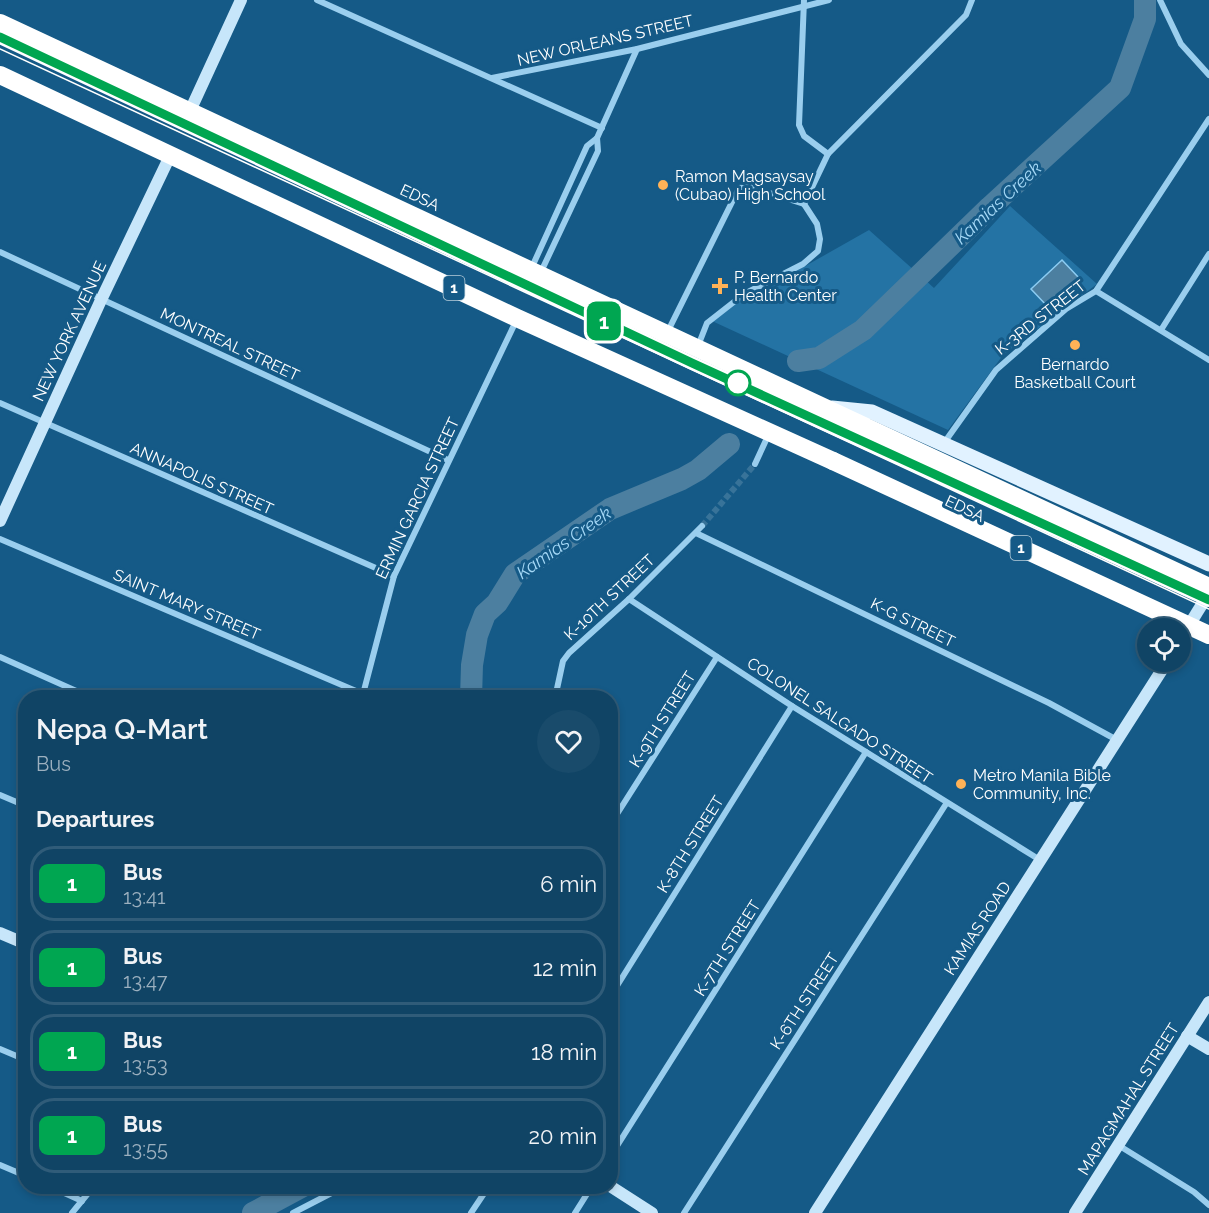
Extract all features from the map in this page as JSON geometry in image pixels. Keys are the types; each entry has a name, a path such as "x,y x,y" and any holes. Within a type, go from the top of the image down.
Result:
{"highway":[{"name":"EDSA","path":"0,23 668,332 1209,587"},
{"name":"EDSA","path":"0,75 517,318 1209,635"}],"main road":[{"name":"EDSA","path":"823,407 872,412 1209,564"},
{"name":"EDSA","path":"738,419 767,438 1151,618"},
{"name":"EDSA","path":"1191,636 1209,642"}],"street":[{"path":"190,111 242,0"},
{"path":"317,0 327,2 602,128"},
{"name":"NEW ORLEANS STREET","path":"492,78 637,49 804,3 829,0"},
{"path":"804,204 828,154 966,15 972,0"},
{"path":"1160,0 1181,44 1209,75"},
{"path":"804,3 799,125 804,136 828,154"},
{"path":"535,272 587,146 597,138 637,49"},
{"name":"K-3RD STREET","path":"944,443 996,370 1066,309 1096,291 1209,119"},
{"path":"535,272 598,151 597,138"},
{"name":"NEW YORK AVENUE","path":"0,521 170,156"},
{"path":"668,332 739,188 751,187 804,204 817,224 820,239 818,251 803,264 744,294 707,323 698,347"},
{"name":"MONTREAL STREET","path":"0,252 448,460"},
{"path":"1161,330 1209,254"},
{"path":"1096,291 1209,360"},
{"name":"ERMIN GARCIA STREET","path":"364,690 394,576 517,318"},
{"name":"ANNAPOLIS STREET","path":"0,402 394,576"},
{"path":"755,464 767,438"},
{"name":"K-10TH STREET","path":"557,690 563,662 569,653 629,599 702,526"},
{"name":"K-G STREET","path":"696,532 1038,697 1117,740"},
{"name":"SAINT MARY STREET","path":"0,539 348,690"},
{"path":"1191,619 1209,593"},
{"name":"COLONEL SALGADO STREET","path":"629,599 946,804 1040,860"},
{"path":"0,657 74,690"},
{"name":"K-9TH STREET","path":"618,812 717,657"},
{"name":"KAMIAS ROAD","path":"815,1213 1161,672"},
{"name":"K-8TH STREET","path":"618,984 792,706"},
{"name":"K-7TH STREET","path":"618,1145 866,752"},
{"path":"0,795 18,803"},
{"name":"K-6TH STREET","path":"684,1213 946,804"},
{"path":"0,933 18,941"},
{"name":"MAPAGMAHAL STREET","path":"1076,1213 1209,1002"},
{"path":"1187,1036 1209,1049"},
{"path":"0,1049 18,1057"},
{"path":"1118,1145 1194,1192 1209,1205"},
{"path":"0,1165 18,1173"},
{"path":"618,1191 652,1213"},
{"path":"67,1194 82,1201"},
{"path":"72,1213 88,1194"},
{"path":"293,1213 330,1194"},
{"path":"471,1213 484,1194"},
{"path":"575,1213 587,1194"}],"shaded area":[{"path":"1010,206 1097,284 1003,355 948,430 712,321 744,296 763,290 869,230 934,288"},
{"path":"1062,260 1079,278 1048,307 1031,289"}],"waterway":[{"name":"Kamias Creek","path":"798,361 819,358 863,330 990,207 1120,88 1145,19 1145,0"},
{"name":"Kamias Creek","path":"471,690 472,665 477,635 485,614 497,603 515,574 610,509 682,479 698,470 729,444"},
{"name":"Kamias Creek","path":"253,1213 288,1194"}],"tunnel":[{"path":"702,526 755,464"}],"tram line":[{"path":"0,49 1209,609"}],"bus line":[{"name":"1","path":"0,37 692,363 1209,600"}],"place":[{"name":"Ramon Magsaysay (Cubao) High School","path":"663,185"},
{"name":"P. Bernardo Health Center","path":"720,286"},
{"name":"Bernardo Basketball Court","path":"1075,345"},
{"name":"Metro Manila Bible Community, Inc.","path":"961,784"}]}
